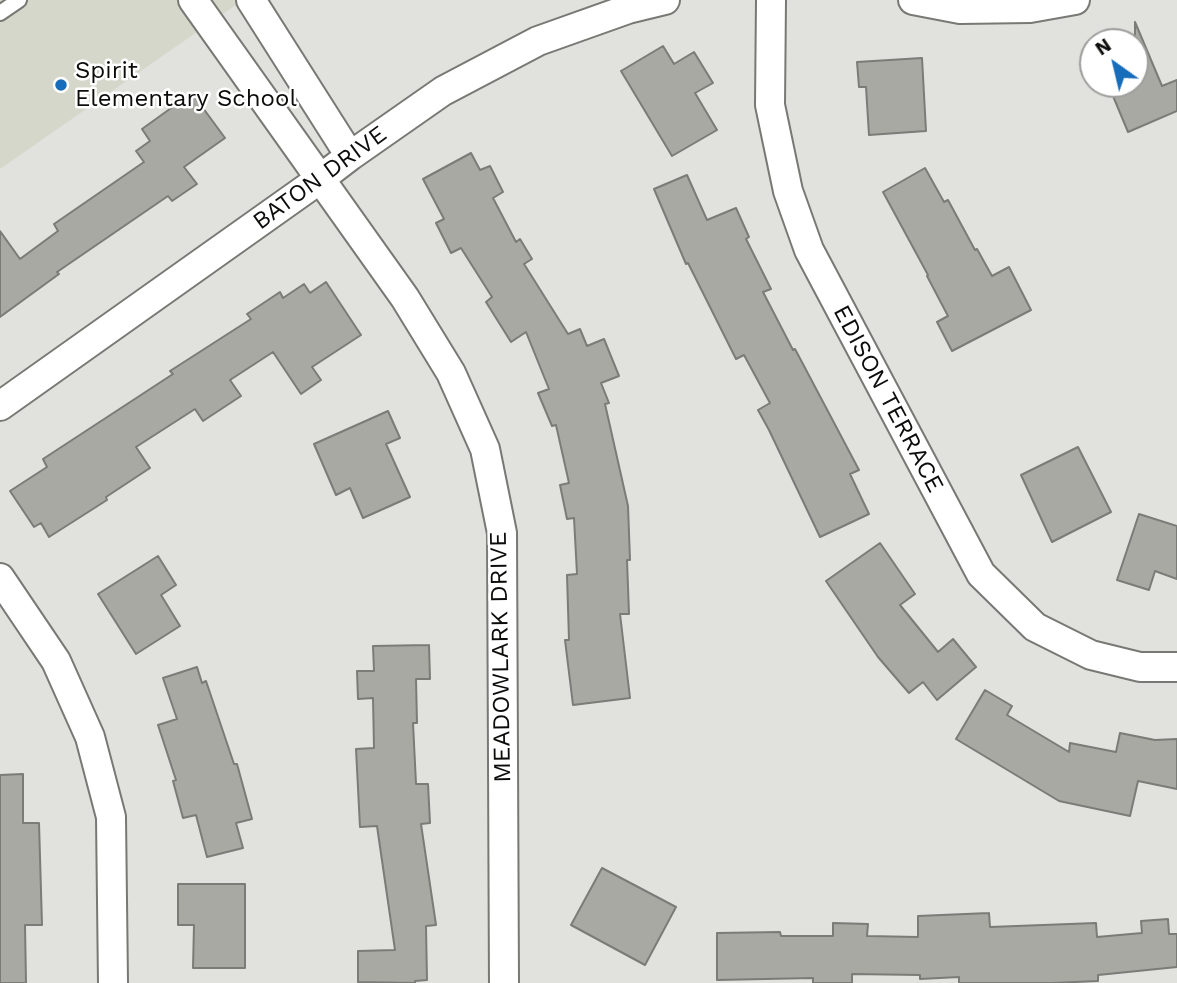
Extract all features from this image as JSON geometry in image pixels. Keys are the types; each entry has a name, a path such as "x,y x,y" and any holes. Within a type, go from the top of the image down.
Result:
{"street":[{"name":"MEADOWLARK DRIVE","path":"193,0 405,298 450,373 485,449 502,533 504,983"},
{"path":"251,0 350,156"},
{"name":"BATON DRIVE","path":"0,406 443,91 538,41 628,9 665,0"},
{"name":"EDISON TERRACE","path":"771,0 771,105 788,191 800,227 809,250 981,574 1035,627 1091,655 1140,667 1177,667"},
{"path":"914,0 960,9 1030,8 1075,0"},
{"path":"0,578 56,661 90,737 111,817 113,983"}],"lane":[{"path":"0,13 19,0"}],"shaded area":[{"name":"Spirit Elementary School","path":"0,0 243,0 0,169"}],"building":[{"path":"663,46 674,64 694,52 713,83 695,93 717,130 672,156 621,71"},
{"path":"1149,55 1162,86 1177,80 1177,111 1128,132 1114,98 1149,98"},
{"path":"922,58 926,131 869,135 866,87 859,87 857,62"},
{"path":"192,93 225,138 184,167 197,184 172,201 168,196 57,272 59,274 0,317 0,231 20,259 58,231 54,224 144,162 136,151 150,141 142,129"},
{"path":"471,153 480,170 490,166 503,192 493,198 516,242 520,239 532,259 524,264 568,334 580,329 587,346 604,339 619,376 601,383 609,403 605,404 628,506 629,614 620,614 630,698 573,705 565,640 569,640 567,575 577,574 574,518 567,519 560,485 569,483 556,425 552,426 538,393 549,389 526,332 511,342 486,302 492,297 461,248 451,253 436,223 444,219 423,179"},
{"path":"925,168 944,202 948,200 992,276 1009,267 1031,310 952,351 937,322 948,316 883,192"},
{"path":"687,175 707,220 736,208 749,237 746,239 771,289 763,292 859,470 850,474 869,514 820,537 758,410 770,403 744,355 736,359 688,263 686,264 654,189"},
{"path":"326,282 361,335 312,367 321,380 301,394 273,352 230,380 241,396 203,421 195,409 136,447 150,468 106,497 107,500 49,537 41,523 34,527 10,491 47,467 43,459 173,374 170,371 251,319 247,314 280,292 283,298 304,284 310,293"},
{"path":"388,411 400,438 386,444 410,497 363,518 350,488 336,495 314,444"},
{"path":"1078,447 1111,512 1052,542 1021,475"},
{"path":"1139,514 1177,526 1177,579 1155,571 1149,590 1117,580"},
{"path":"880,543 915,594 900,605 938,652 953,639 976,667 937,700 923,682 909,693 878,657 826,581"},
{"path":"158,556 176,585 161,595 180,626 136,654 98,594"},
{"path":"429,645 430,679 416,679 417,723 413,723 416,784 428,784 430,823 421,824 436,925 426,926 427,980 415,983 358,982 358,951 395,950 377,826 360,827 356,749 374,748 373,698 358,699 357,671 374,671 373,646"},
{"path":"197,667 202,683 206,681 234,764 237,764 252,819 236,823 243,848 207,857 196,815 183,818 173,781 176,780 158,725 177,719 163,678"},
{"path":"985,690 1012,706 1007,715 1069,752 1070,743 1116,752 1120,733 1155,740 1177,739 1177,789 1138,781 1130,816 1059,801 956,739"},
{"path":"23,774 23,823 39,823 42,925 25,925 26,983 0,983 0,775"},
{"path":"602,868 676,907 645,965 571,925"},
{"path":"178,884 245,884 245,968 193,968 194,925 178,925"},
{"path":"989,913 990,927 1096,923 1097,937 1142,933 1141,921 1168,919 1169,934 1177,934 1177,967 1098,975 1098,981 1052,983 959,983 959,977 920,979 920,975 852,974 852,983 813,983 813,978 717,980 717,933 780,932 781,936 833,936 833,923 868,924 867,936 918,937 918,916"}],"place":[{"name":"Spirit Elementary School","path":"61,85"}]}
